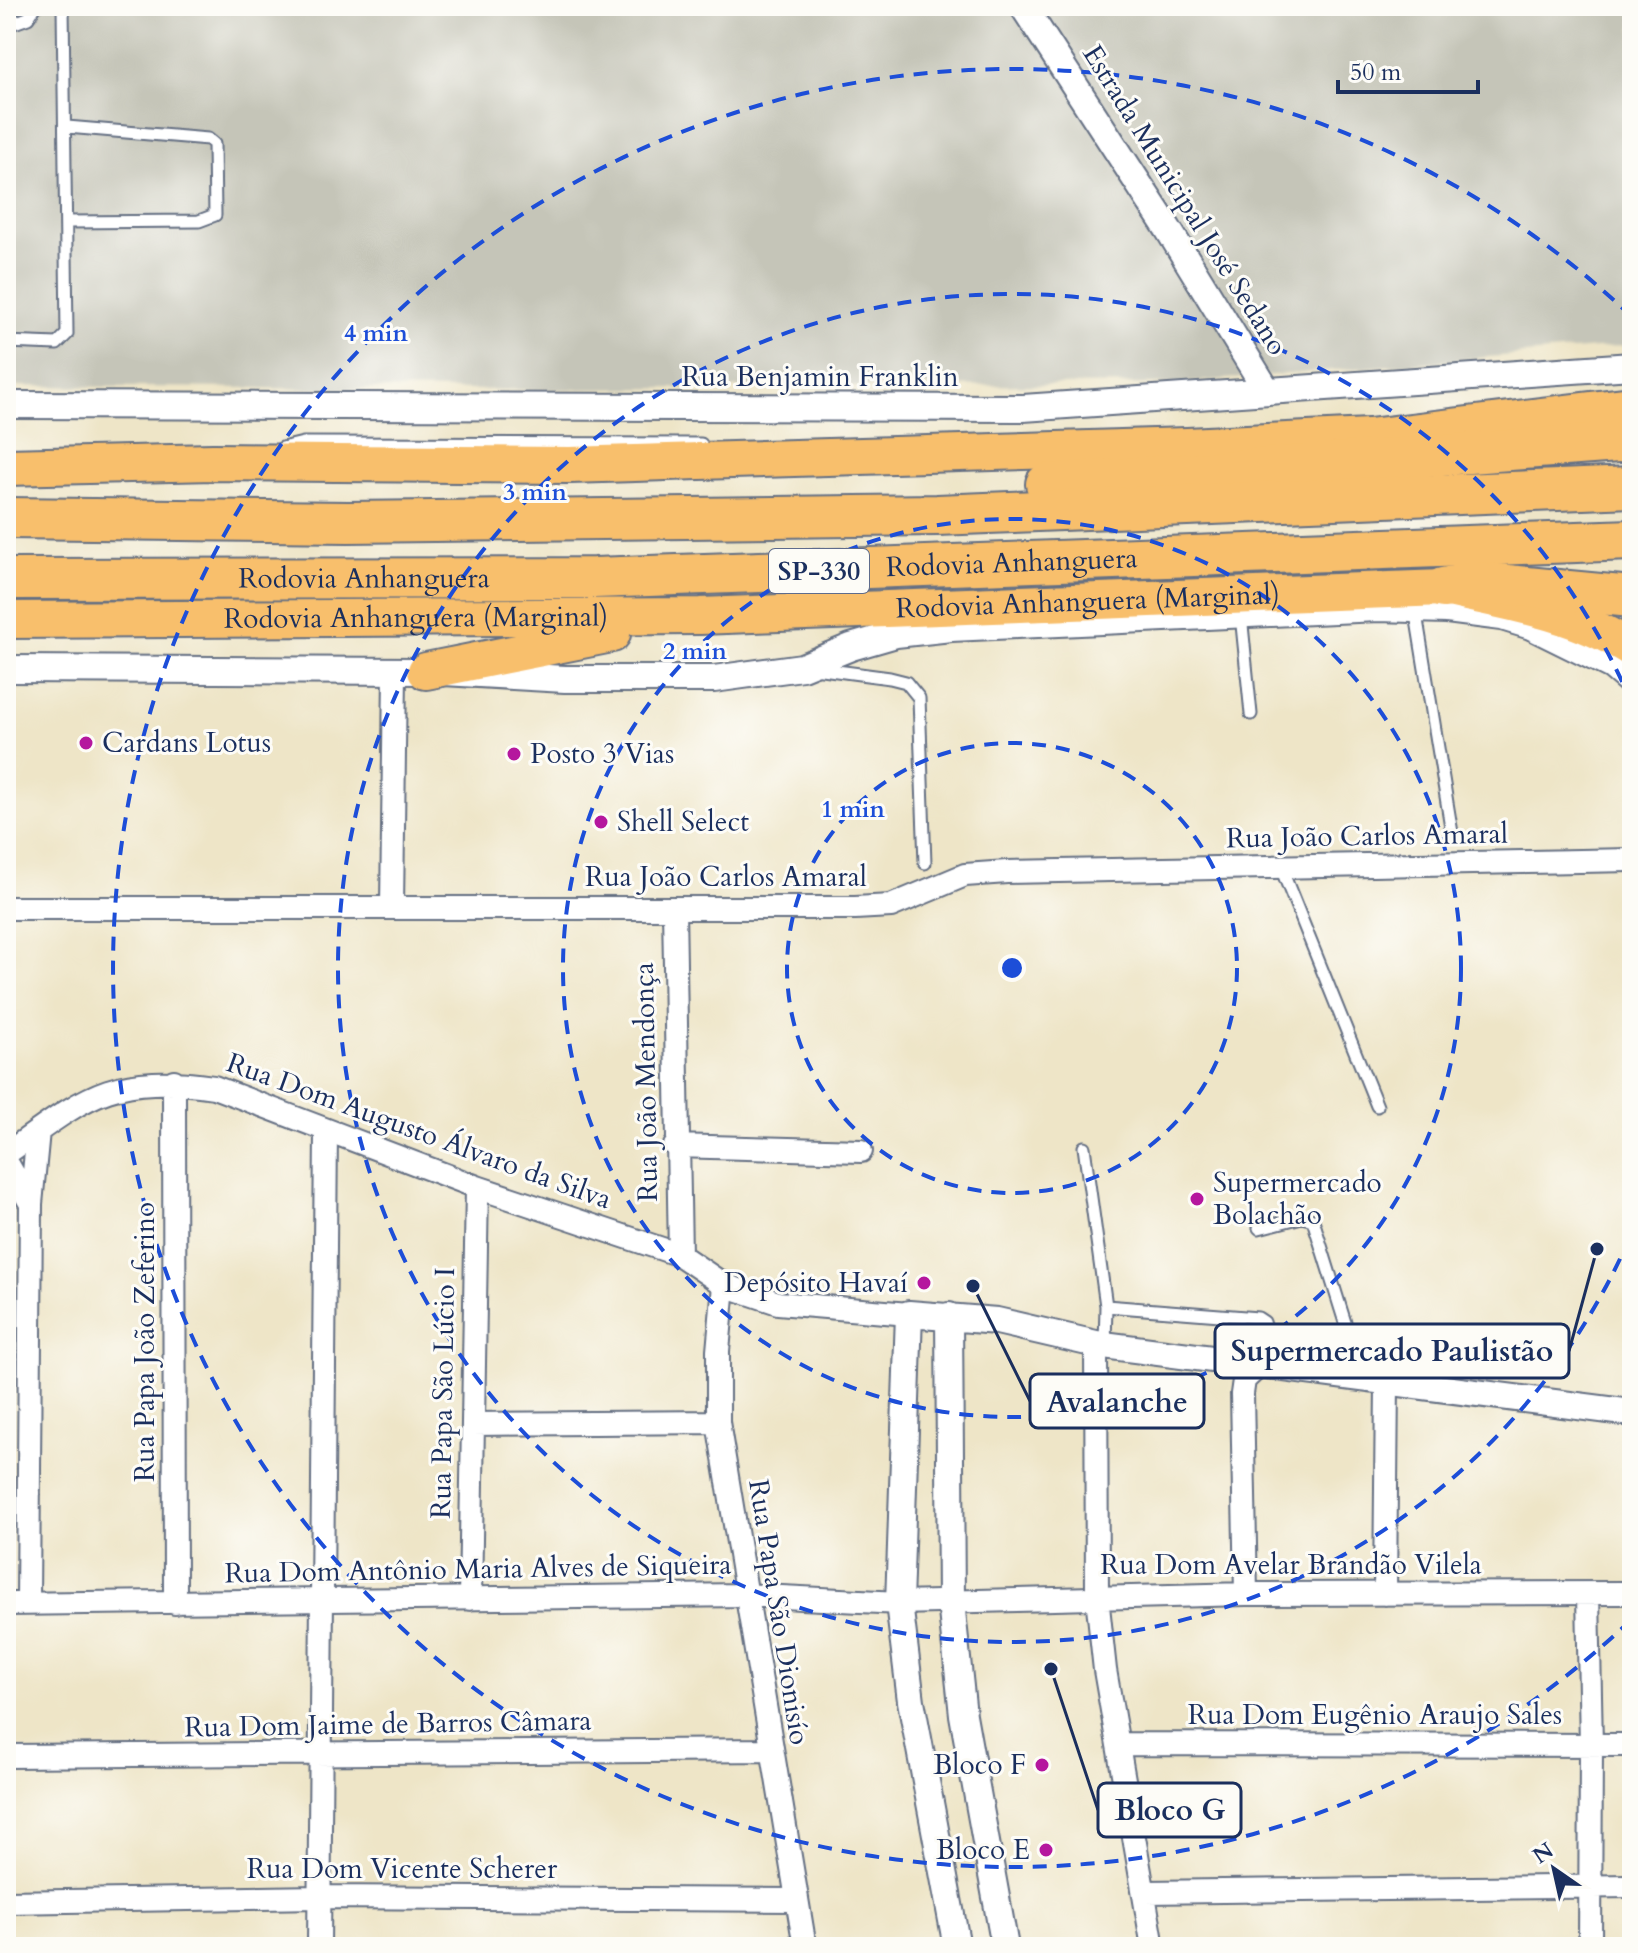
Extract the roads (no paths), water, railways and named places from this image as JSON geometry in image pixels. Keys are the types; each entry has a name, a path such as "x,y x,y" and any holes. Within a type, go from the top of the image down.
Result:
{"highway":[{"path":"6,467 213,462 570,465 908,456 1369,437 1632,405"},
{"path":"1369,437 1433,440 1632,422"},
{"path":"654,520 907,501 1022,486 1632,441"},
{"name":"Rodovia Anhanguera","path":"6,518 348,522 937,515 1632,487"},
{"name":"Rodovia Anhanguera","path":"6,579 594,578 1326,554 1632,540"},
{"path":"1326,554 1632,569"},
{"path":"1429,598 1476,582 1632,597"},
{"name":"Rodovia Anhanguera (Marginal)","path":"6,620 700,616 1429,598 1543,609 1596,629 1632,649"},
{"path":"410,672 700,616"}],"street":[{"name":"Estrada Municipal José Sedano","path":"1023,6 1168,229 1266,389"},
{"name":"Rua Benjamin Franklin","path":"6,405 1023,408 1198,399 1266,389 1632,366"},
{"path":"6,669 410,672 565,679 714,679 802,667 851,647 896,634 951,628 1378,608 1429,598 1531,626 1612,666 1632,683"},
{"path":"392,907 410,672"},
{"name":"Rua João Carlos Amaral","path":"6,908 891,906 965,875 1007,872 1632,860"},
{"name":"Rua João Mendonça","path":"674,908 675,1146 680,1255"},
{"name":"Rua Dom Augusto Álvaro da Silva","path":"6,1154 84,1098 115,1087 174,1081 214,1087 477,1187 680,1255 724,1285 778,1303 909,1314"},
{"name":"Rua Papa João Zeferino","path":"174,1081 175,1603"},
{"path":"17,1604 31,1204 38,1131"},
{"path":"319,1947 326,1131"},
{"path":"675,1146 861,1151"},
{"path":"6,1161 31,1204"},
{"name":"Rua Papa São Lúcio I","path":"470,1599 477,1187"},
{"name":"Rua Papa São Dionisío","path":"724,1285 718,1351 718,1422 744,1595 805,1947"},
{"path":"957,1947 911,1701 899,1603 909,1314 997,1321 1100,1345 1632,1413"},
{"path":"949,1316 951,1602 963,1715 1005,1947"},
{"path":"1100,1345 1097,1597 1118,1744 1146,1892 1153,1947"},
{"path":"1226,1362 1237,1377 1242,1394"},
{"path":"1246,1594 1242,1394 1244,1380 1268,1367"},
{"path":"1375,1381 1385,1594"},
{"path":"473,1424 718,1422"},
{"name":"Rua Dom Avelar Brandão Vilela","path":"951,1602 1246,1594 1632,1593"},
{"path":"1588,1594 1590,1947"},
{"name":"Rua Dom Antônio Maria Alves de Siqueira","path":"17,1604 744,1595 899,1603 951,1602"},
{"name":"Rua Dom Eugênio Araujo Sales","path":"1118,1744 1632,1745"},
{"name":"Rua Dom Jaime de Barros Câmara","path":"6,1756 770,1750"},
{"path":"1146,1892 1632,1886"},
{"name":"Rua Dom Vicente Scherer","path":"6,1902 319,1897 797,1900"}],"lane":[{"path":"6,26 28,18 36,6"},
{"path":"6,342 57,344 67,334 67,127 63,6"},
{"path":"66,222 199,221 215,215 214,144 208,139 67,127"},
{"path":"213,462 303,443 710,444"},
{"path":"741,445 783,458"},
{"path":"1429,598 1452,833"},
{"path":"1241,614 1251,714"},
{"path":"802,667 906,682 919,698 925,863"},
{"path":"1281,868 1377,1106"},
{"path":"1084,1147 1106,1306 1100,1345"},
{"path":"1259,1228 1302,1217 1313,1220 1375,1381"},
{"path":"1106,1306 1258,1318 1264,1322 1268,1367"}],"place":[{"name":"Cardans Lotus","path":"86,743"},
{"name":"Posto 3 Vias","path":"514,754"},
{"name":"Shell Select","path":"601,822"},
{"name":"Supermercado Bolachão","path":"1197,1199"},
{"name":"Supermercado Paulistão","path":"1597,1249"},
{"name":"Depósito Havaí","path":"924,1283"},
{"name":"Avalanche","path":"973,1286"},
{"name":"Bloco G","path":"1051,1669"},
{"name":"Bloco F","path":"1042,1765"},
{"name":"Bloco E","path":"1046,1850"}]}
